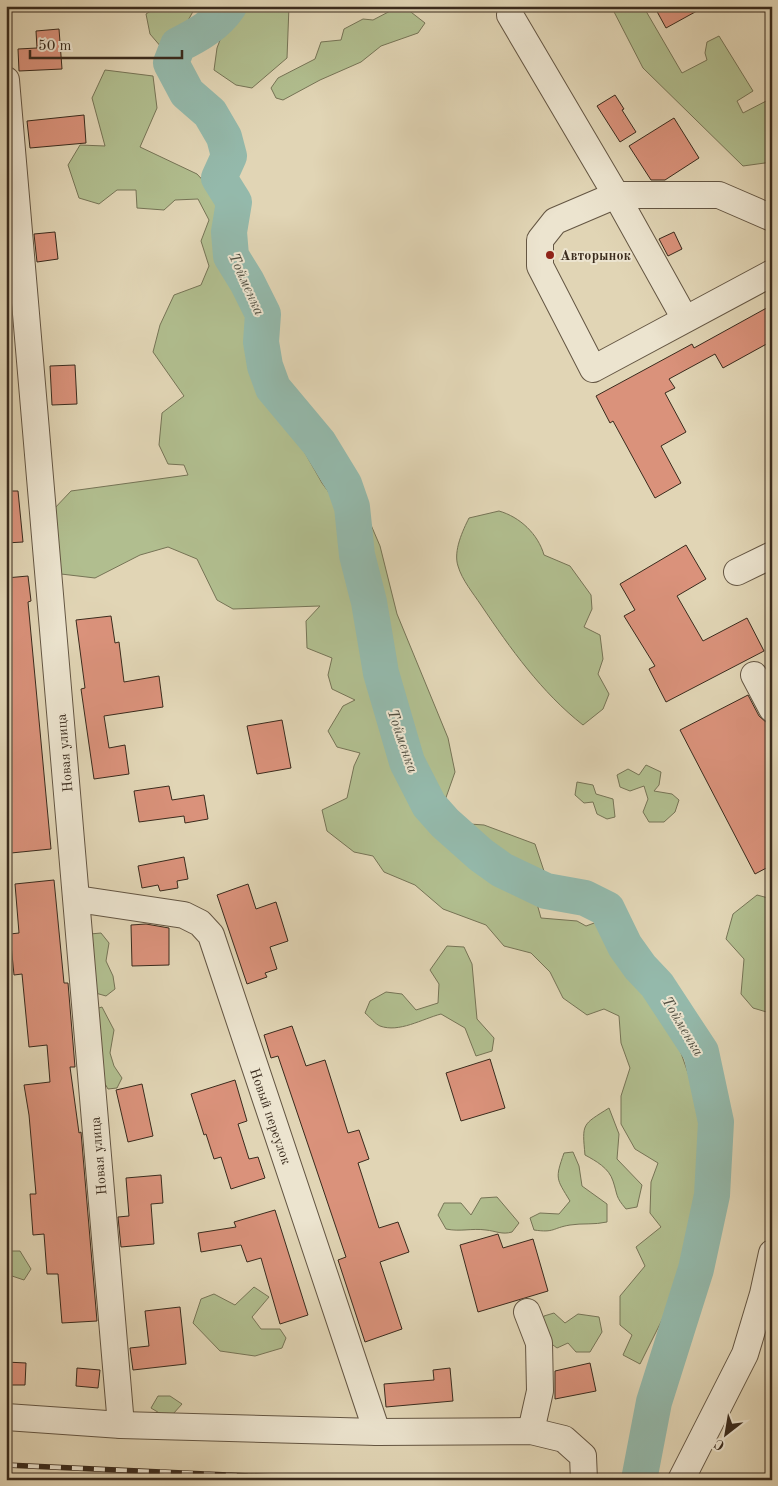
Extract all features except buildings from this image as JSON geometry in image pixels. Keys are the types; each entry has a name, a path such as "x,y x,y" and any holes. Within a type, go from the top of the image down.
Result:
{"street":[{"path":"510,15 616,195 685,319"},
{"name":"Новая улица","path":"6,80 121,1425"},
{"path":"772,218 719,195 616,195 555,221 540,240 540,266 593,368 772,273"},
{"path":"737,572 772,555"},
{"path":"754,675 772,709"},
{"name":"Новый переулок","path":"77,899 184,915 200,923 211,935 378,1432"},
{"path":"681,1480 745,1354 763,1294 772,1253"},
{"path":"527,1312 539,1343 540,1391 530,1431"},
{"path":"6,1417 121,1425 378,1432 530,1431 564,1439 583,1456 584,1480"}],"green space":[{"path":"158,6 196,6 180,35 162,48 150,34 146,14"},
{"path":"233,6 289,6 287,58 252,88 236,85 214,70 217,48"},
{"path":"611,6 643,6 682,73 707,60 705,53 707,42 719,36 753,91 737,101 743,113 772,98 772,162 743,166 643,68"},
{"path":"394,9 407,9 425,23 418,33 381,46 361,62 320,80 283,100 276,98 271,88 278,78 315,59 321,42 341,40 344,29 363,19 373,20"},
{"path":"105,70 153,76 157,108 140,147 197,174 223,202 229,232 239,261 231,280 248,301 257,329 253,361 322,483 344,513 368,518 380,546 397,614 448,738 455,772 443,806 446,816 455,823 484,825 535,844 549,886 536,900 541,918 577,921 586,926 597,922 616,932 626,953 662,992 674,1016 675,1036 705,1121 707,1189 688,1268 640,1364 623,1355 632,1335 620,1325 620,1296 645,1266 636,1247 661,1227 650,1213 651,1182 658,1163 635,1149 621,1124 621,1096 630,1068 621,1043 619,1016 604,1009 587,1015 563,998 550,972 531,953 504,946 486,925 443,909 415,885 384,872 373,856 354,852 327,831 322,810 347,798 354,766 360,753 337,747 328,731 343,706 355,700 332,689 328,675 332,658 307,648 306,621 320,606 233,609 217,600 197,559 168,547 140,555 95,578 61,574 53,510 71,491 188,475 184,465 168,464 159,445 162,413 184,396 153,352 160,325 174,295 201,285 209,266 201,241 209,220 198,199 175,200 164,210 137,208 136,190 117,190 99,204 79,198 68,165 80,145 105,146 92,98"},
{"path":"499,511 514,517 527,527 533,533 544,555 570,566 591,595 592,609 584,627 600,635 603,659 598,674 609,694 603,709 583,725 554,699 515,653 468,586 458,566 458,547 469,518"},
{"path":"646,765 661,772 659,785 654,791 672,794 679,800 675,812 664,822 649,822 643,812 648,799 644,786 630,791 620,787 617,775 628,769 639,775"},
{"path":"577,782 593,785 596,794 613,799 615,817 607,819 597,814 593,802 584,803 575,795"},
{"path":"757,895 772,899 770,1013 753,1008 741,994 744,959 726,939 733,914"},
{"path":"101,933 109,943 106,961 113,976 115,989 106,996 92,992 90,934"},
{"path":"447,946 464,947 472,964 477,1019 494,1038 492,1051 476,1056 465,1028 441,1014 403,1027 387,1028 378,1025 365,1013 370,1001 386,992 402,994 416,1010 438,1003 439,984 430,970"},
{"path":"102,1007 114,1030 110,1053 114,1066 122,1078 117,1088 108,1089 97,1070 92,1010"},
{"path":"609,1108 619,1134 617,1159 642,1185 637,1207 626,1209 618,1198 608,1172 598,1162 585,1155 584,1131 586,1126 593,1118"},
{"path":"573,1152 579,1166 582,1186 607,1204 607,1222 570,1225 550,1231 534,1230 530,1218 540,1213 559,1214 570,1201 560,1183 558,1174 564,1153"},
{"path":"497,1197 519,1223 512,1232 446,1229 438,1215 444,1203 461,1203 471,1215 481,1198"},
{"path":"6,1251 20,1251 31,1269 24,1280 6,1274"},
{"path":"254,1287 269,1297 252,1317 261,1329 280,1329 286,1338 282,1348 255,1356 220,1351 193,1323 201,1299 214,1294 235,1305"},
{"path":"554,1313 565,1323 578,1314 599,1317 602,1332 590,1352 576,1352 568,1343 557,1348 545,1338 542,1331 544,1316"},
{"path":"158,1396 170,1396 182,1404 173,1414 161,1414 151,1408"}],"waterway":[{"name":"Тойменка","path":"229,6 206,29 178,45 171,63 187,93 210,113 224,137 229,156 219,178 234,202 229,232 231,256 263,314 261,342 265,366 273,388 319,443 344,484 352,507 357,555 369,602 381,673 407,762 429,805 445,823 481,855 502,870 546,891 585,898 607,909 625,946 640,967 657,985 701,1052 716,1122 712,1195 696,1269 654,1402 639,1480"}],"railway":[{"path":"6,1465 342,1480"}],"place":[{"name":"Авторынок","path":"550,255"}]}
